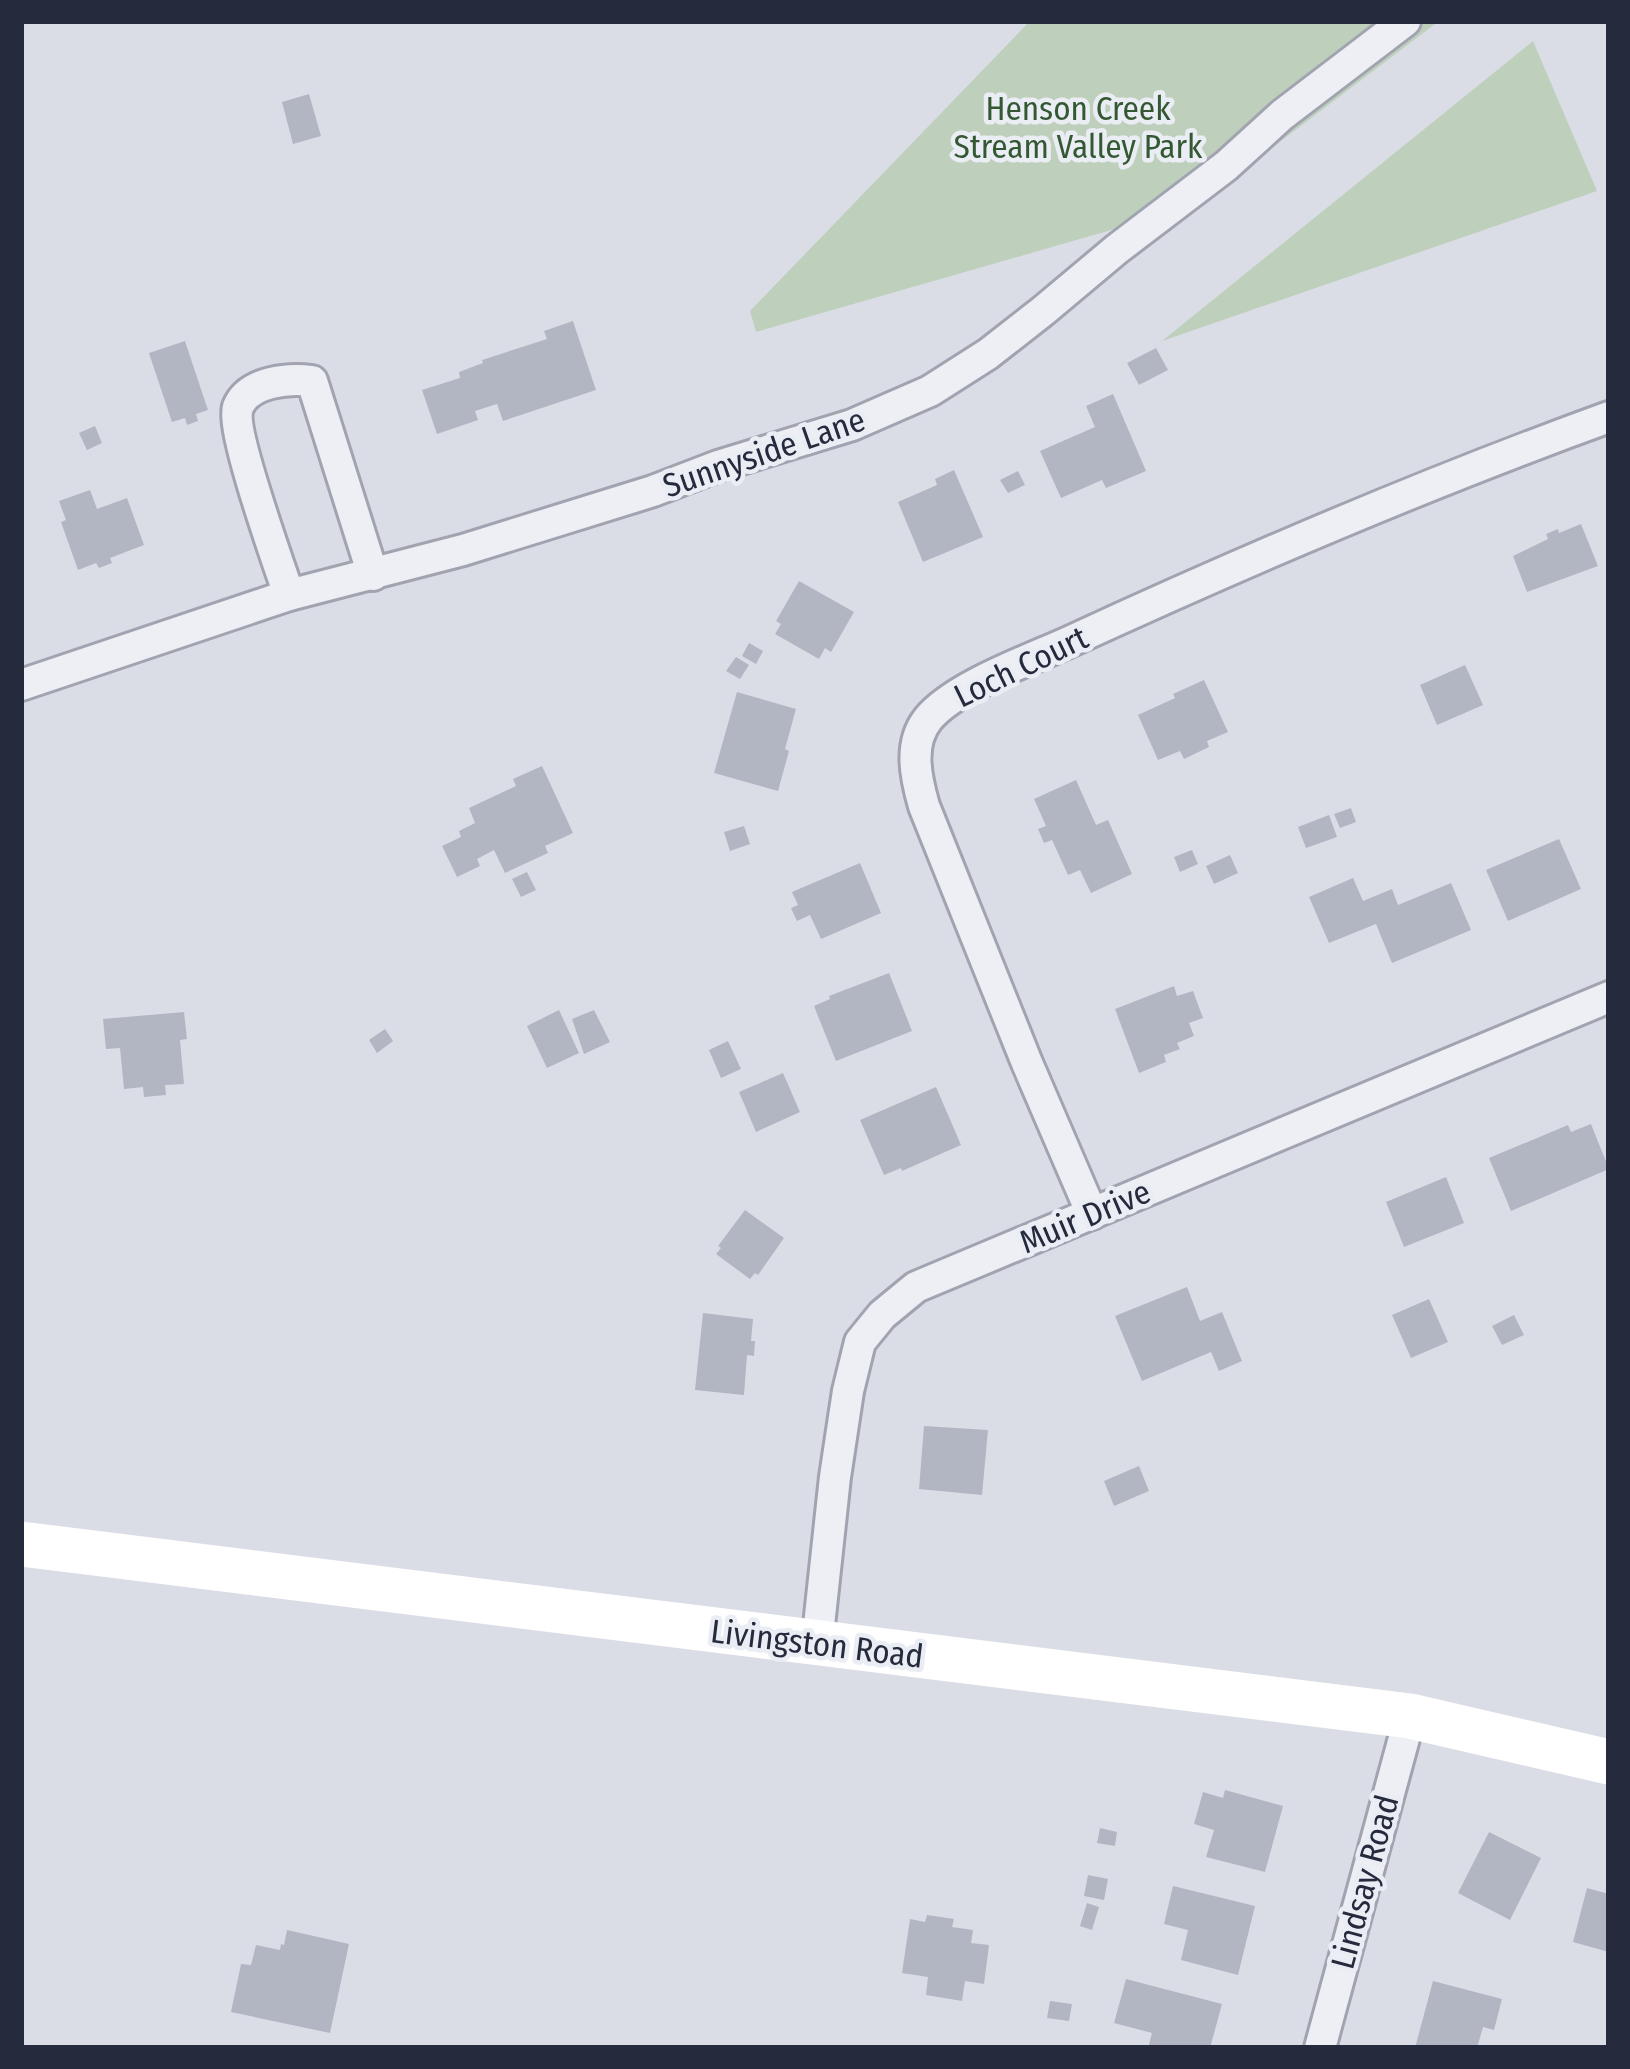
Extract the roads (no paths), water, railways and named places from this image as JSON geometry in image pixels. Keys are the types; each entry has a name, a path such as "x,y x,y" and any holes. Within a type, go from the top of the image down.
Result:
{"main road":[{"name":"Livingston Road","path":"21,1544 1410,1716 1609,1762"}],"street":[{"name":"Sunnyside Lane","path":"21,686 289,596 464,550 653,491 852,425 930,391 988,354 1405,21"},
{"path":"289,596 236,420 238,406 252,391 288,378 312,381 373,575"},
{"name":"Loch Court","path":"1092,1214 924,806 915,765 920,732 949,700 1139,610 1524,448 1609,417"},
{"name":"Muir Drive","path":"817,1644 838,1455 860,1342 882,1315 916,1287 1609,997"},
{"name":"Lindsay Road","path":"1320,2048 1410,1716"}],"park label":[{"name":"Henson Creek Stream Valley Park","path":"1078,128"}]}
